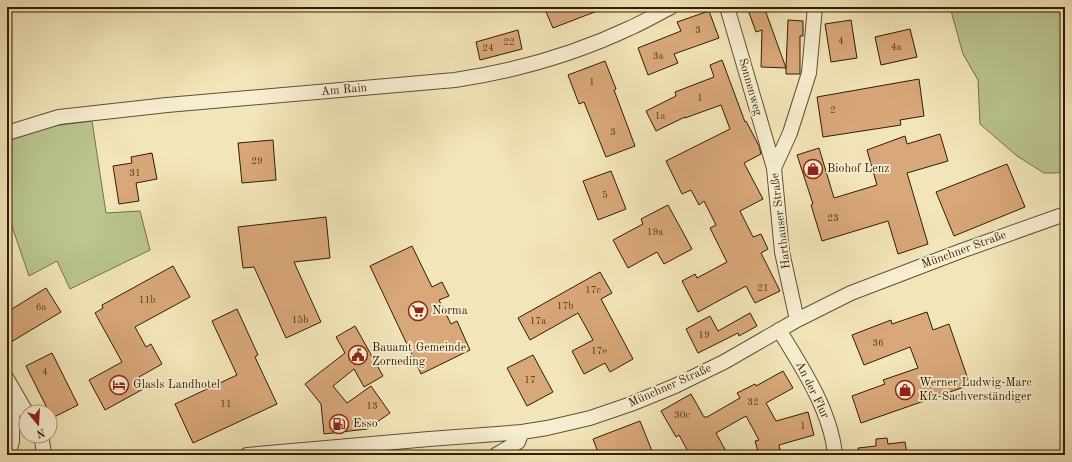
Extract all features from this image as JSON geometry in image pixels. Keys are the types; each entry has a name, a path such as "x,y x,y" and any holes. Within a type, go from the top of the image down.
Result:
{"street":[{"name":"Am Rain","path":"7,133 59,116 454,80 492,74 545,60 582,48 630,28 671,7"},
{"name":"Sonnenweg","path":"727,7 774,168"},
{"name":"Harthauser Straße","path":"797,320 782,252 774,168 790,133 809,73 815,7"},
{"name":"Münchner Straße","path":"247,455 522,432 590,418 649,397 724,362 797,320 851,293 961,251 1065,214"},
{"name":"An der Flur","path":"779,330 801,366 828,422 834,442 834,455"},
{"path":"10,384 21,404"},
{"path":"8,455 12,441 10,384"},
{"path":"496,455 518,442 522,432"},
{"path":"43,444 44,455"}],"green space":[{"path":"950,7 1065,7 1065,171 1044,173 1017,156 980,124 978,80 963,54"},
{"path":"92,121 106,213 140,211 150,250 70,289 57,261 29,276 7,212 7,141 53,126"}],"building":[{"path":"544,7 605,7 605,8 553,28"},
{"path":"747,7 764,7 786,68 761,67 762,30 756,32"},
{"path":"709,11 719,38 674,54 678,63 648,75 638,48 681,31 677,22"},
{"path":"788,20 803,21 803,36 800,36 800,74 786,74"},
{"path":"851,20 857,58 831,62 825,24"},
{"path":"910,29 917,57 881,65 875,37"},
{"path":"518,30 522,49 480,60 476,42"},
{"path":"722,60 745,122 746,121 759,146 761,154 744,163 763,199 740,211 753,237 761,234 768,249 761,253 780,291 755,303 746,286 698,312 682,281 695,274 697,278 727,262 710,228 716,225 704,201 699,205 691,190 682,194 666,161 730,129 721,105 685,117 656,131 646,111 676,96 675,92 714,77 710,65"},
{"path":"605,61 635,146 606,157 584,102 579,104 568,75"},
{"path":"919,79 924,116 900,120 901,125 823,137 817,97"},
{"path":"940,134 948,161 907,173 928,244 898,254 888,221 822,241 811,205 813,204 797,155 819,148 834,198 877,185 867,150 905,136 907,144"},
{"path":"273,140 276,180 242,183 238,143"},
{"path":"152,153 157,179 136,183 139,201 119,204 113,166 132,163 131,157"},
{"path":"1007,164 1025,207 954,236 936,192"},
{"path":"611,171 626,209 598,220 583,181"},
{"path":"668,205 692,249 664,264 657,252 628,268 613,240 643,224 641,219"},
{"path":"326,217 330,258 294,262 321,322 286,338 254,267 243,268 238,227"},
{"name":"Norma","path":"412,246 432,287 442,282 449,296 439,300 451,324 457,321 470,350 421,374 370,266"},
{"path":"173,266 190,297 135,327 146,347 151,344 162,364 139,377 145,388 105,410 89,380 122,362 95,313 103,308 102,305"},
{"path":"600,272 612,293 601,299 633,359 610,372 605,363 584,374 572,351 593,340 578,313 530,340 518,318"},
{"path":"46,288 61,312 11,342 7,336 7,312"},
{"path":"237,309 258,355 255,357 277,404 193,443 175,404 237,375 212,321"},
{"path":"927,312 933,330 949,324 970,385 861,423 852,396 885,384 883,380 918,368 910,347 864,365 852,335 891,320 892,324"},
{"path":"750,313 757,326 739,336 738,333 698,353 686,329 710,316 718,331"},
{"path":"355,326 383,376 364,387 354,369 333,386 347,403 371,386 390,413 367,429 324,434 321,404 305,384 345,353 336,337"},
{"path":"52,353 78,405 58,415 58,404 45,404 26,366"},
{"path":"533,355 553,392 527,406 507,368"},
{"path":"783,371 793,388 766,403 776,421 808,412 814,435 779,445 780,451 759,455 755,441 759,440 746,416 716,433 728,455 690,455 679,435 676,437 661,411 691,394 704,417 707,417 740,398 737,393 755,384 756,386"},
{"path":"640,421 652,451 641,455 599,455 593,439"},
{"path":"887,438 888,444 905,442 907,455 859,455 858,448 876,446 876,439"}],"place":[{"name":"Biohof Lenz","path":"813,169"},
{"name":"Norma","path":"418,311"},
{"name":"Bauamt Gemeinde Zorneding","path":"358,355"},
{"name":"Glasls Landhotel","path":"119,385"},
{"name":"Werner Ludwig-Marc Kfz-Sachverständiger","path":"905,390"},
{"name":"Esso","path":"339,424"}]}
